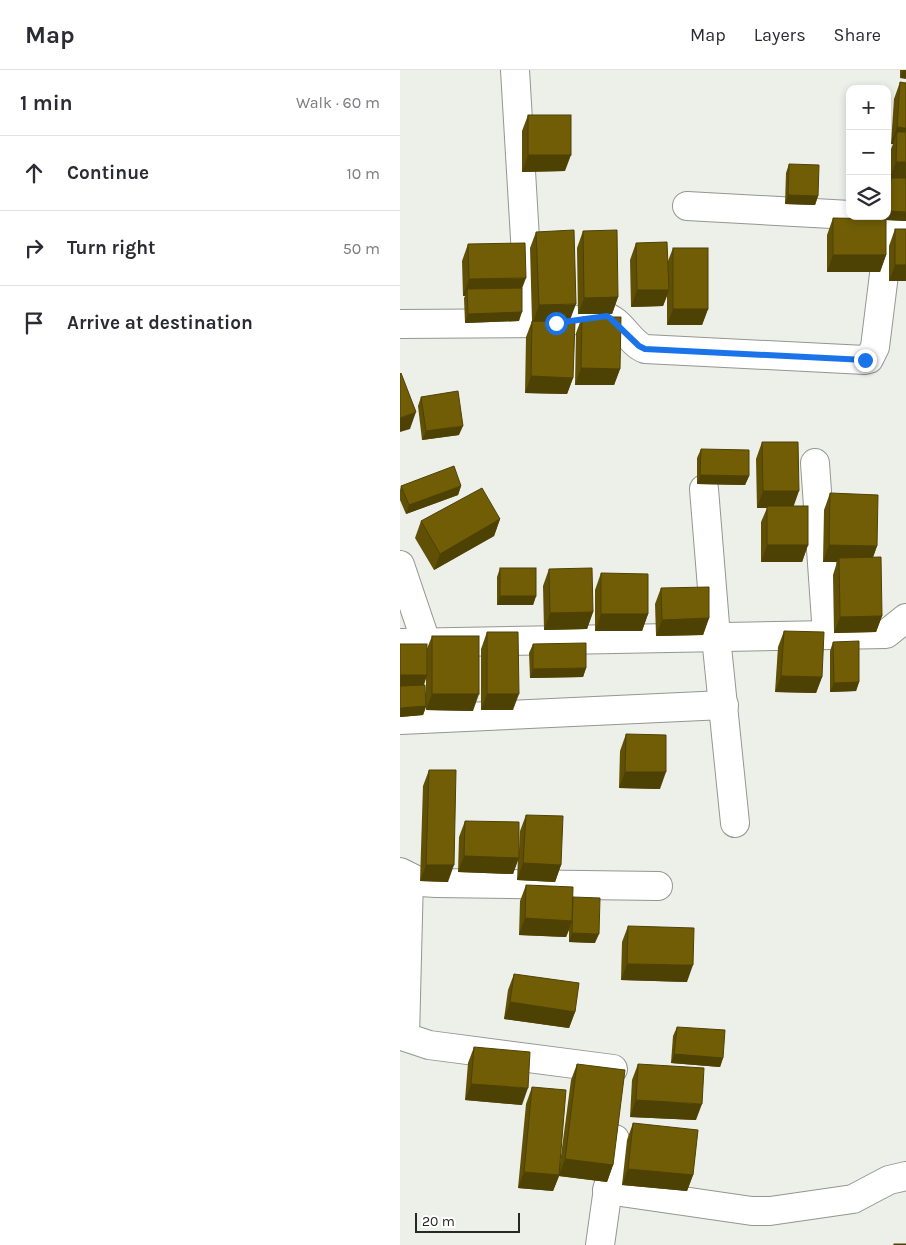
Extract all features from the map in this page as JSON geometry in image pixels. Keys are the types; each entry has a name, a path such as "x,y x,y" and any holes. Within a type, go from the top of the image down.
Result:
{"street":[{"path":"515,70 530,323"},
{"path":"687,206 846,215"},
{"path":"400,324 556,323 603,316 610,318 639,346 645,349 870,359 875,346 890,223"},
{"path":"815,463 827,635"},
{"path":"704,489 716,637 735,822"},
{"path":"400,565 413,643 886,634 906,618"},
{"path":"400,720 724,705"},
{"path":"622,1089 621,1074 617,1070 429,1045 405,1037 404,875 420,882 436,883 658,886"},
{"path":"600,1245 618,1117"},
{"path":"607,1190 752,1210 770,1210 853,1200 889,1180 906,1176"}],"building":[{"path":"900,82 906,83 906,128 897,127"},
{"path":"528,115 571,115 571,155 528,155"},
{"path":"897,132 906,132 906,162 896,162"},
{"path":"789,164 819,165 818,196 788,195"},
{"path":"891,178 906,178 906,212 891,211"},
{"path":"833,218 846,218 846,220 886,220 886,255 833,255"},
{"path":"895,229 906,229 906,265 895,265"},
{"path":"574,230 576,304 539,305 536,232"},
{"path":"617,230 618,297 584,298 583,231"},
{"path":"667,242 669,290 637,290 636,243"},
{"path":"525,243 526,278 469,279 468,244"},
{"path":"673,248 708,248 708,309 673,309"},
{"path":"522,288 522,312 468,314 467,289"},
{"path":"582,317 621,317 620,369 581,368"},
{"path":"532,321 575,322 573,378 531,376"},
{"path":"400,374 416,412 400,418"},
{"path":"458,391 463,426 426,431 421,397"},
{"path":"762,442 798,442 799,491 763,491"},
{"path":"701,449 749,450 749,476 700,475"},
{"path":"454,466 461,486 409,505 401,486"},
{"path":"482,488 500,519 440,554 421,521"},
{"path":"830,493 878,495 877,546 829,545"},
{"path":"767,506 808,506 808,545 767,545"},
{"path":"881,557 882,616 840,617 839,558"},
{"path":"500,568 536,568 536,596 500,596"},
{"path":"592,568 593,612 550,613 549,569"},
{"path":"601,573 648,574 648,614 601,614"},
{"path":"709,587 709,618 662,620 661,588"},
{"path":"784,631 824,632 822,677 781,676"},
{"path":"487,632 518,632 519,694 487,694"},
{"path":"432,636 479,636 479,694 432,694"},
{"path":"859,641 859,682 834,683 833,642"},
{"path":"586,643 586,668 533,669 533,644"},
{"path":"400,644 427,644 427,675 400,675"},
{"path":"425,685 426,706 400,708 400,686"},
{"path":"626,734 666,735 666,772 625,772"},
{"path":"429,770 456,770 454,865 426,865"},
{"path":"526,815 563,816 561,865 523,863"},
{"path":"465,821 519,822 519,858 464,856"},
{"path":"526,885 573,887 572,921 525,918"},
{"path":"573,897 600,898 599,934 572,933"},
{"path":"628,926 694,928 693,965 627,964"},
{"path":"514,974 579,983 575,1012 510,1002"},
{"path":"677,1027 725,1030 723,1058 674,1054"},
{"path":"474,1047 530,1052 528,1088 471,1084"},
{"path":"577,1064 625,1070 613,1165 565,1159"},
{"path":"638,1064 704,1068 702,1104 636,1100"},
{"path":"532,1087 566,1090 559,1175 524,1172"},
{"path":"633,1123 698,1130 693,1175 628,1169"}],"route":[{"path":"556,323 607,316 639,346 645,349 865,360"}]}
